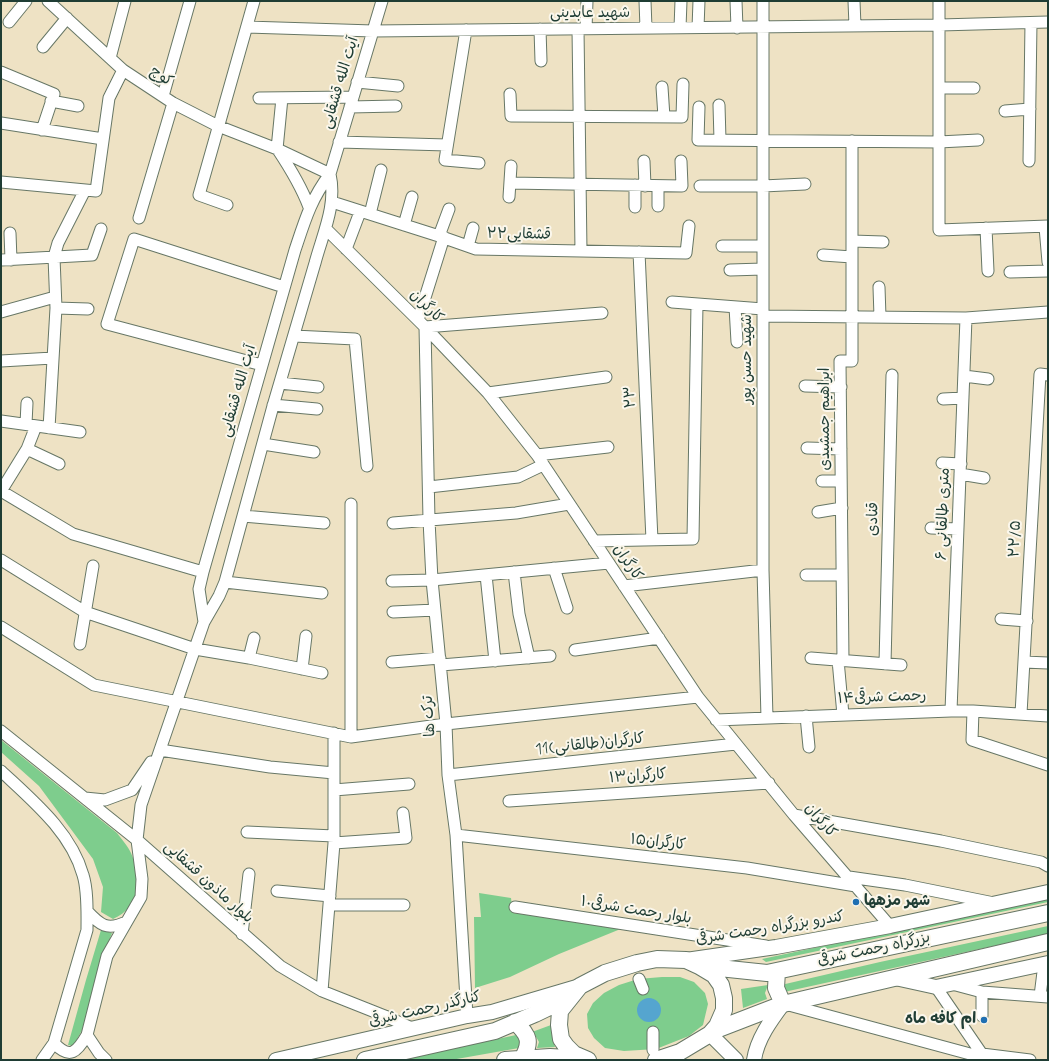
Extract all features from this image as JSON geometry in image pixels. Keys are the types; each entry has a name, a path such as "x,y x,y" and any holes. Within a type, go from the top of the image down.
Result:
{"highway":[{"name":"بزرگراه رحمت شرقی","path":"575,992 605,973 637,963 657,959 767,973 1048,913"},
{"name":"بزرگراه رحمت شرقی","path":"655,1055 680,1052 712,1033 783,1004 1048,942"},
{"path":"693,963 714,975 721,985 724,998 724,1010 712,1033"},
{"path":"777,971 776,988 783,1004"},
{"path":"365,1060 495,1031 535,1014 575,992"},
{"path":"575,992 560,1011 559,1025 561,1039 574,1054 587,1060"},
{"path":"515,1022 527,1037 528,1044 522,1059"},
{"path":"505,1060 550,1057 587,1060"}],"main road":[{"name":"کندرو بزرگراه رحمت شرقی","path":"693,963 890,926 1048,892"},
{"path":"895,978 936,988 1046,964"},
{"name":"کنارگذر رحمت شرقی","path":"276,1060 414,1030 467,1016 492,1012 575,992"},
{"path":"754,1060 759,1042 771,1020 783,1004"},
{"path":"712,1033 736,1060"}],"street":[{"path":"9,22 26,1"},
{"name":"کوچ","path":"48,1 123,70 173,103 218,126 277,149 330,174"},
{"path":"110,58 125,1"},
{"path":"162,96 190,1"},
{"path":"227,205 199,195 254,1"},
{"name":"آیت الله قشقایی","path":"204,622 199,589 203,572 284,287 309,207 319,188 330,174 382,1"},
{"path":"581,251 579,116 582,29 587,1"},
{"path":"645,1 646,28"},
{"path":"680,28 681,1"},
{"path":"698,28 699,1"},
{"path":"736,1 737,28"},
{"name":"شهید حسن پور","path":"763,1 763,570 767,718"},
{"path":"854,1 855,26"},
{"path":"939,1 939,230 1047,227 1048,262"},
{"path":"43,47 67,18"},
{"name":"شهید عابدینی","path":"247,27 373,31 940,26 1048,22"},
{"path":"1029,161 1031,23"},
{"path":"540,29 541,61"},
{"path":"466,30 444,160 478,163"},
{"path":"50,428 56,302 54,257 58,243 91,190 103,139 109,98 123,70"},
{"path":"1,72 54,94 42,130"},
{"path":"357,82 398,86"},
{"path":"510,94 511,116 682,117 683,84"},
{"path":"662,87 664,117"},
{"path":"940,88 974,88"},
{"path":"259,98 351,102 396,106"},
{"path":"282,98 277,149 292,170 302,188 309,207"},
{"path":"51,101 78,106"},
{"path":"139,218 173,103"},
{"path":"719,105 720,140"},
{"path":"699,107 698,140 939,142 978,140"},
{"path":"1005,111 1030,109"},
{"path":"1,123 103,139"},
{"name":"ابراهیم جمشیدی","path":"843,715 841,660 842,481 840,361 852,361 852,141"},
{"path":"339,142 447,145"},
{"path":"635,207 644,161"},
{"path":"510,183 682,186 680,161"},
{"path":"509,197 511,166"},
{"path":"346,249 365,213 381,170"},
{"name":"آیت الله قشقایی","path":"87,1035 107,956 141,897 142,879 137,840 141,805 204,622 225,582 315,259 326,229 332,202 332,185 330,174"},
{"path":"1,182 91,190"},
{"path":"700,186 805,184"},
{"path":"658,186 658,206"},
{"path":"404,225 412,198"},
{"name":"۲۲قشقایی","path":"332,202 476,249 686,253 689,226"},
{"name":"ترک ها","path":"449,209 422,324 429,487 428,520 432,580 446,724 448,775 456,835 467,1016"},
{"path":"468,246 473,228"},
{"path":"986,228 988,271"},
{"path":"10,233 6,260 92,255 102,229"},
{"name":"کارگران","path":"326,229 422,324 488,394 537,455 698,698 794,815 890,926"},
{"path":"262,365 107,324 134,239 284,287"},
{"path":"852,241 883,242"},
{"path":"722,246 763,246"},
{"name":"۲۳","path":"639,252 652,540"},
{"path":"823,255 852,257"},
{"path":"730,270 763,269"},
{"path":"1010,272 1048,271"},
{"path":"879,287 880,317"},
{"path":"1,312 56,302 88,309"},
{"path":"672,302 735,307 763,313 852,317 966,318 1048,312"},
{"path":"594,541 693,539 697,304"},
{"path":"735,307 737,342"},
{"path":"422,324 602,313"},
{"name":"۶ متری طالقانی","path":"951,711 966,318"},
{"path":"294,336 355,340 367,466"},
{"path":"1,361 53,358"},
{"name":"۲۲/۵","path":"1021,714 1040,374 1048,375"},
{"name":"قنادی","path":"885,664 892,375"},
{"path":"964,376 988,379"},
{"path":"488,394 606,377"},
{"path":"280,383 318,387"},
{"path":"805,386 841,387"},
{"path":"943,399 963,398"},
{"path":"27,403 31,425 27,449 1,491 73,534 203,572"},
{"path":"274,404 317,409"},
{"path":"1,421 80,432"},
{"path":"263,444 314,452"},
{"path":"537,455 608,447"},
{"path":"807,448 841,449"},
{"path":"27,449 59,464"},
{"path":"942,463 984,478"},
{"path":"429,487 518,477 543,465"},
{"path":"822,481 842,481"},
{"path":"351,504 351,737"},
{"path":"393,523 516,513 569,504"},
{"path":"818,512 842,508"},
{"path":"243,516 324,523"},
{"path":"931,528 958,529"},
{"path":"1,560 85,612 195,649 250,658 322,673"},
{"path":"392,581 432,580 608,563"},
{"path":"80,644 93,566"},
{"path":"554,568 567,608"},
{"path":"624,586 763,570"},
{"path":"514,572 519,614 529,658"},
{"path":"486,575 495,661"},
{"path":"806,575 842,575"},
{"path":"225,582 322,593"},
{"path":"393,612 435,610"},
{"path":"1001,619 1027,621"},
{"path":"1,627 94,685 351,737 446,724 698,698"},
{"path":"302,669 306,636"},
{"path":"250,658 254,638"},
{"path":"575,650 659,638"},
{"path":"392,662 495,661 550,656"},
{"path":"811,658 901,665"},
{"path":"1024,662 1048,663"},
{"name":"۱۴رحمت شرقی","path":"716,720 951,711 1048,716"},
{"path":"973,711 972,740 1048,765"},
{"path":"806,716 809,747"},
{"name":"بلوار ماذون قشقایی","path":"1,731 137,840 280,966 322,991 385,1016 414,1030"},
{"path":"322,991 334,840 334,733"},
{"name":"11کارگران(طالقانی)","path":"448,775 736,744"},
{"path":"85,798 105,800 132,790 160,750 270,767 334,773"},
{"path":"1,771 58,828 75,852 84,876 87,930 54,1043 42,1060"},
{"name":"کارگران۱۳","path":"509,801 769,783"},
{"path":"334,790 409,784"},
{"path":"247,832 334,840 406,838 403,813"},
{"path":"794,815 942,841 1041,862 1048,866"},
{"name":"۱۵کارگران","path":"456,835 747,868 856,886"},
{"path":"242,934 249,874"},
{"path":"849,877 905,885 996,903"},
{"path":"277,892 329,900 404,906"},
{"name":"۱۰بلوار رحمت شرقی","path":"515,907 776,947"},
{"path":"87,911 98,922 107,927 126,922"},
{"path":"952,984 982,992 1044,996 1046,964"},
{"path":"936,988 984,1057"},
{"path":"982,992 982,1016"},
{"path":"783,1004 984,1057 1030,1060"},
{"path":"653,1032 655,1055"},
{"path":"54,1043 61,1052 70,1053 79,1048 87,1035 99,1053 106,1060"}],"green space":[{"path":"1,740 117,833 127,845 135,863 138,882 134,899 122,914 113,919 101,912 103,887 93,859 39,786 1,752"},
{"path":"479,893 511,898 513,913 623,928 559,954 510,977 475,988 474,917 481,917"},
{"path":"1048,898 1048,902 766,962 762,959"},
{"path":"1048,926 1048,934 784,992 781,985 880,962"},
{"path":"101,930 112,933 98,970 84,1027 73,1046 68,1045 86,980"},
{"path":"680,977 694,982 705,993 708,1004 703,1025 689,1036 656,1049 624,1051 605,1048 594,1038 588,1028 587,1014 593,1003 604,993 619,985 638,979"},
{"path":"768,985 765,993 767,999 743,1008 741,989"},
{"path":"551,1025 555,1047 537,1048 539,1042 532,1032"},
{"path":"516,1035 521,1038 519,1048 451,1060 400,1060"}],"water":[{"path":"649,998 658,1001 661,1010 658,1019 649,1022 640,1019 637,1010 640,1001"}],"place":[{"name":"شهر مزهها","path":"856,902"},
{"name":"ام کافه ماه","path":"984,1020"}]}
